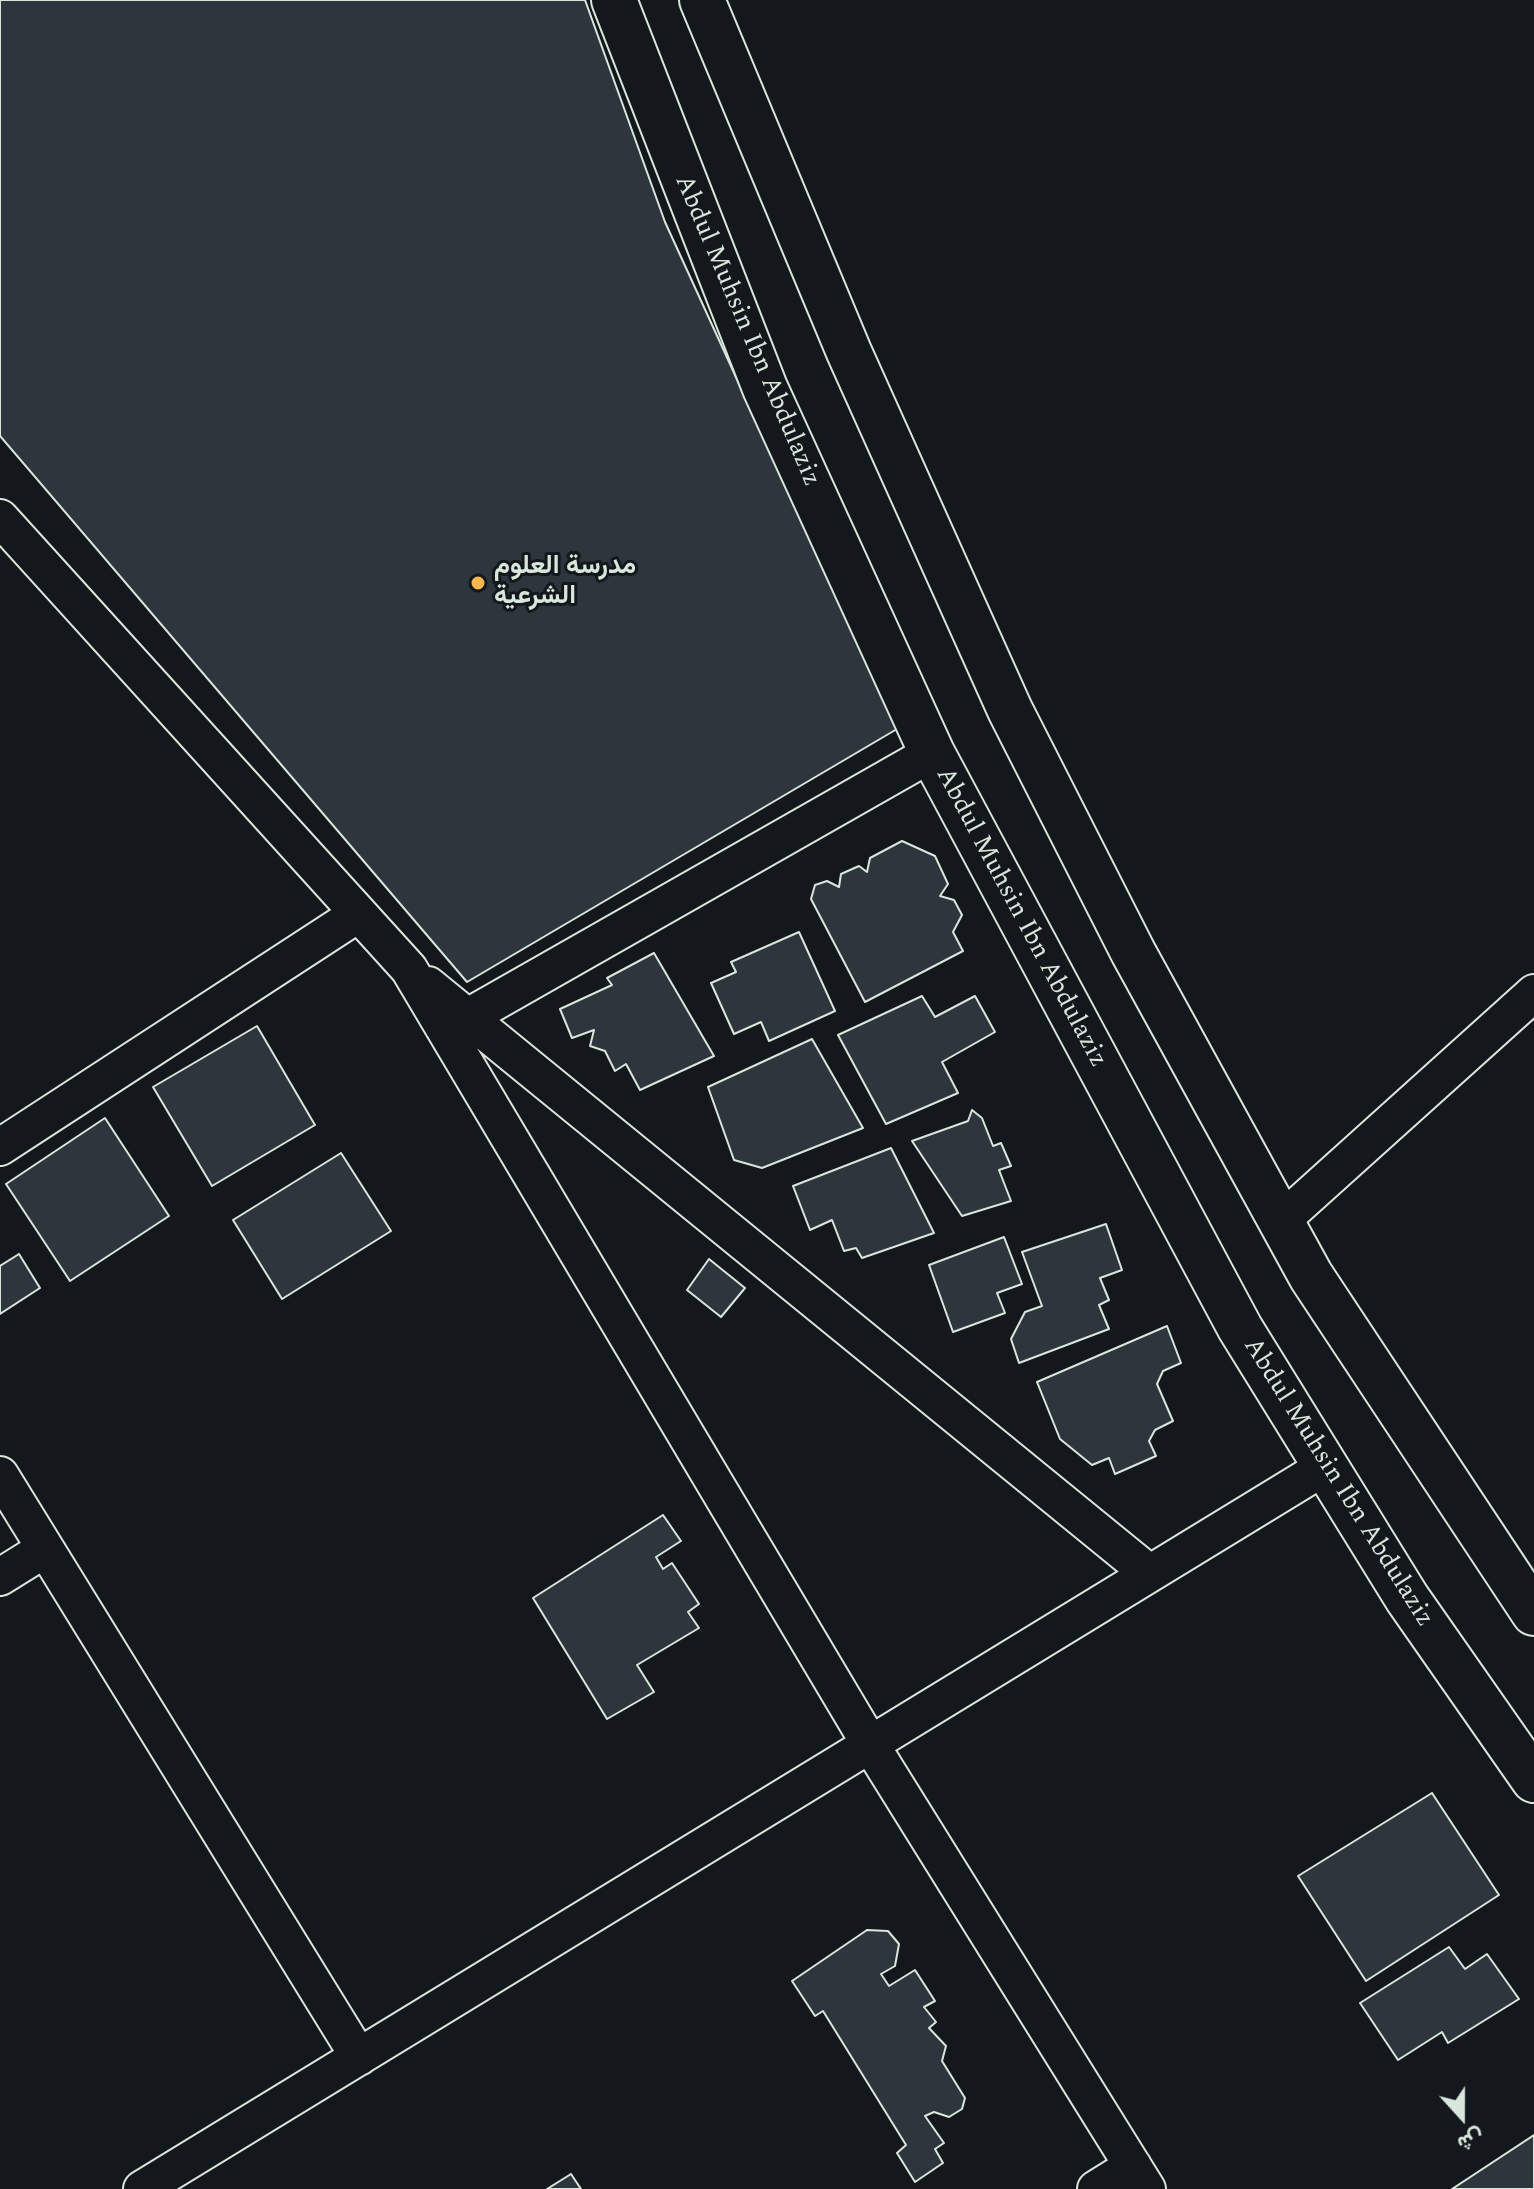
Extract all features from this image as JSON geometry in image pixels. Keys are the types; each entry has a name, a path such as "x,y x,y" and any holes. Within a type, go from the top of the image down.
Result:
{"main road":[{"name":"Abdul Muhsin Ibn Abdulaziz","path":"614,0 765,388 932,753 1240,1328 1407,1598 1534,1780"},
{"path":"702,0 849,352 1010,710 1133,952 1311,1276 1534,1613"}],"street":[{"path":"0,518 409,969 1149,1573"},
{"path":"468,1017 932,753"},
{"path":"0,1147 358,914"},
{"path":"409,969 870,1744 1140,2178 1096,2189"},
{"path":"1281,1221 1534,993"},
{"path":"142,2189 1326,1466"},
{"path":"0,1475 359,2057"},
{"path":"0,1577 45,1549"}],"building":[{"name":"مدرسة العلوم الشرعية","path":"0,0 585,0 665,222 897,729 467,982 0,436"},
{"path":"902,841 935,856 948,884 940,896 954,900 962,915 953,932 963,951 865,1002 811,899 815,885 827,881 839,887 841,874 859,866 867,872 870,858"},
{"path":"799,932 835,1011 769,1041 761,1022 734,1034 711,983 736,972 731,962"},
{"path":"654,953 714,1056 640,1090 626,1064 615,1071 605,1051 590,1046 594,1030 572,1038 560,1009 612,985 607,978"},
{"path":"922,996 935,1017 975,996 995,1032 942,1062 958,1093 886,1124 838,1035"},
{"path":"257,1026 315,1125 212,1186 153,1087"},
{"path":"812,1039 863,1128 762,1168 734,1160 708,1087"},
{"path":"972,1110 982,1118 993,1146 1001,1143 1011,1166 999,1170 1011,1201 962,1216 912,1141 968,1121"},
{"path":"105,1118 169,1216 70,1281 6,1184"},
{"path":"891,1148 934,1233 862,1258 856,1248 844,1251 832,1220 810,1230 793,1186"},
{"path":"341,1153 391,1231 282,1299 233,1220"},
{"path":"1106,1224 1122,1270 1100,1278 1109,1300 1099,1305 1109,1329 1019,1363 1011,1339 1025,1312 1042,1306 1022,1252"},
{"path":"1004,1237 1022,1284 997,1293 1005,1313 953,1332 929,1265"},
{"path":"19,1254 40,1288 0,1314 0,1266"},
{"path":"709,1259 745,1288 721,1317 687,1290"},
{"path":"1167,1326 1181,1363 1163,1371 1157,1384 1173,1421 1155,1430 1149,1441 1156,1456 1115,1474 1109,1458 1092,1465 1060,1439 1037,1382"},
{"path":"663,1515 681,1541 656,1557 663,1569 672,1563 699,1604 688,1612 699,1628 637,1665 654,1692 607,1719 533,1598"},
{"path":"1432,1793 1499,1895 1366,1981 1298,1876"},
{"path":"867,1930 888,1931 899,1944 895,1966 881,1974 889,1986 915,1970 935,2001 924,2007 936,2022 929,2028 946,2046 942,2061 965,2098 962,2109 949,2117 934,2112 925,2116 944,2143 935,2149 943,2163 915,2182 897,2153 906,2145 823,2011 815,2016 792,1981"},
{"path":"1449,1947 1465,1969 1487,1954 1519,1999 1448,2043 1442,2032 1398,2060 1360,2003"},
{"path":"1534,2135 1534,2189 1452,2189"},
{"path":"571,2174 581,2189 547,2189"}],"place":[{"name":"مدرسة العلوم الشرعية","path":"478,583"}]}
